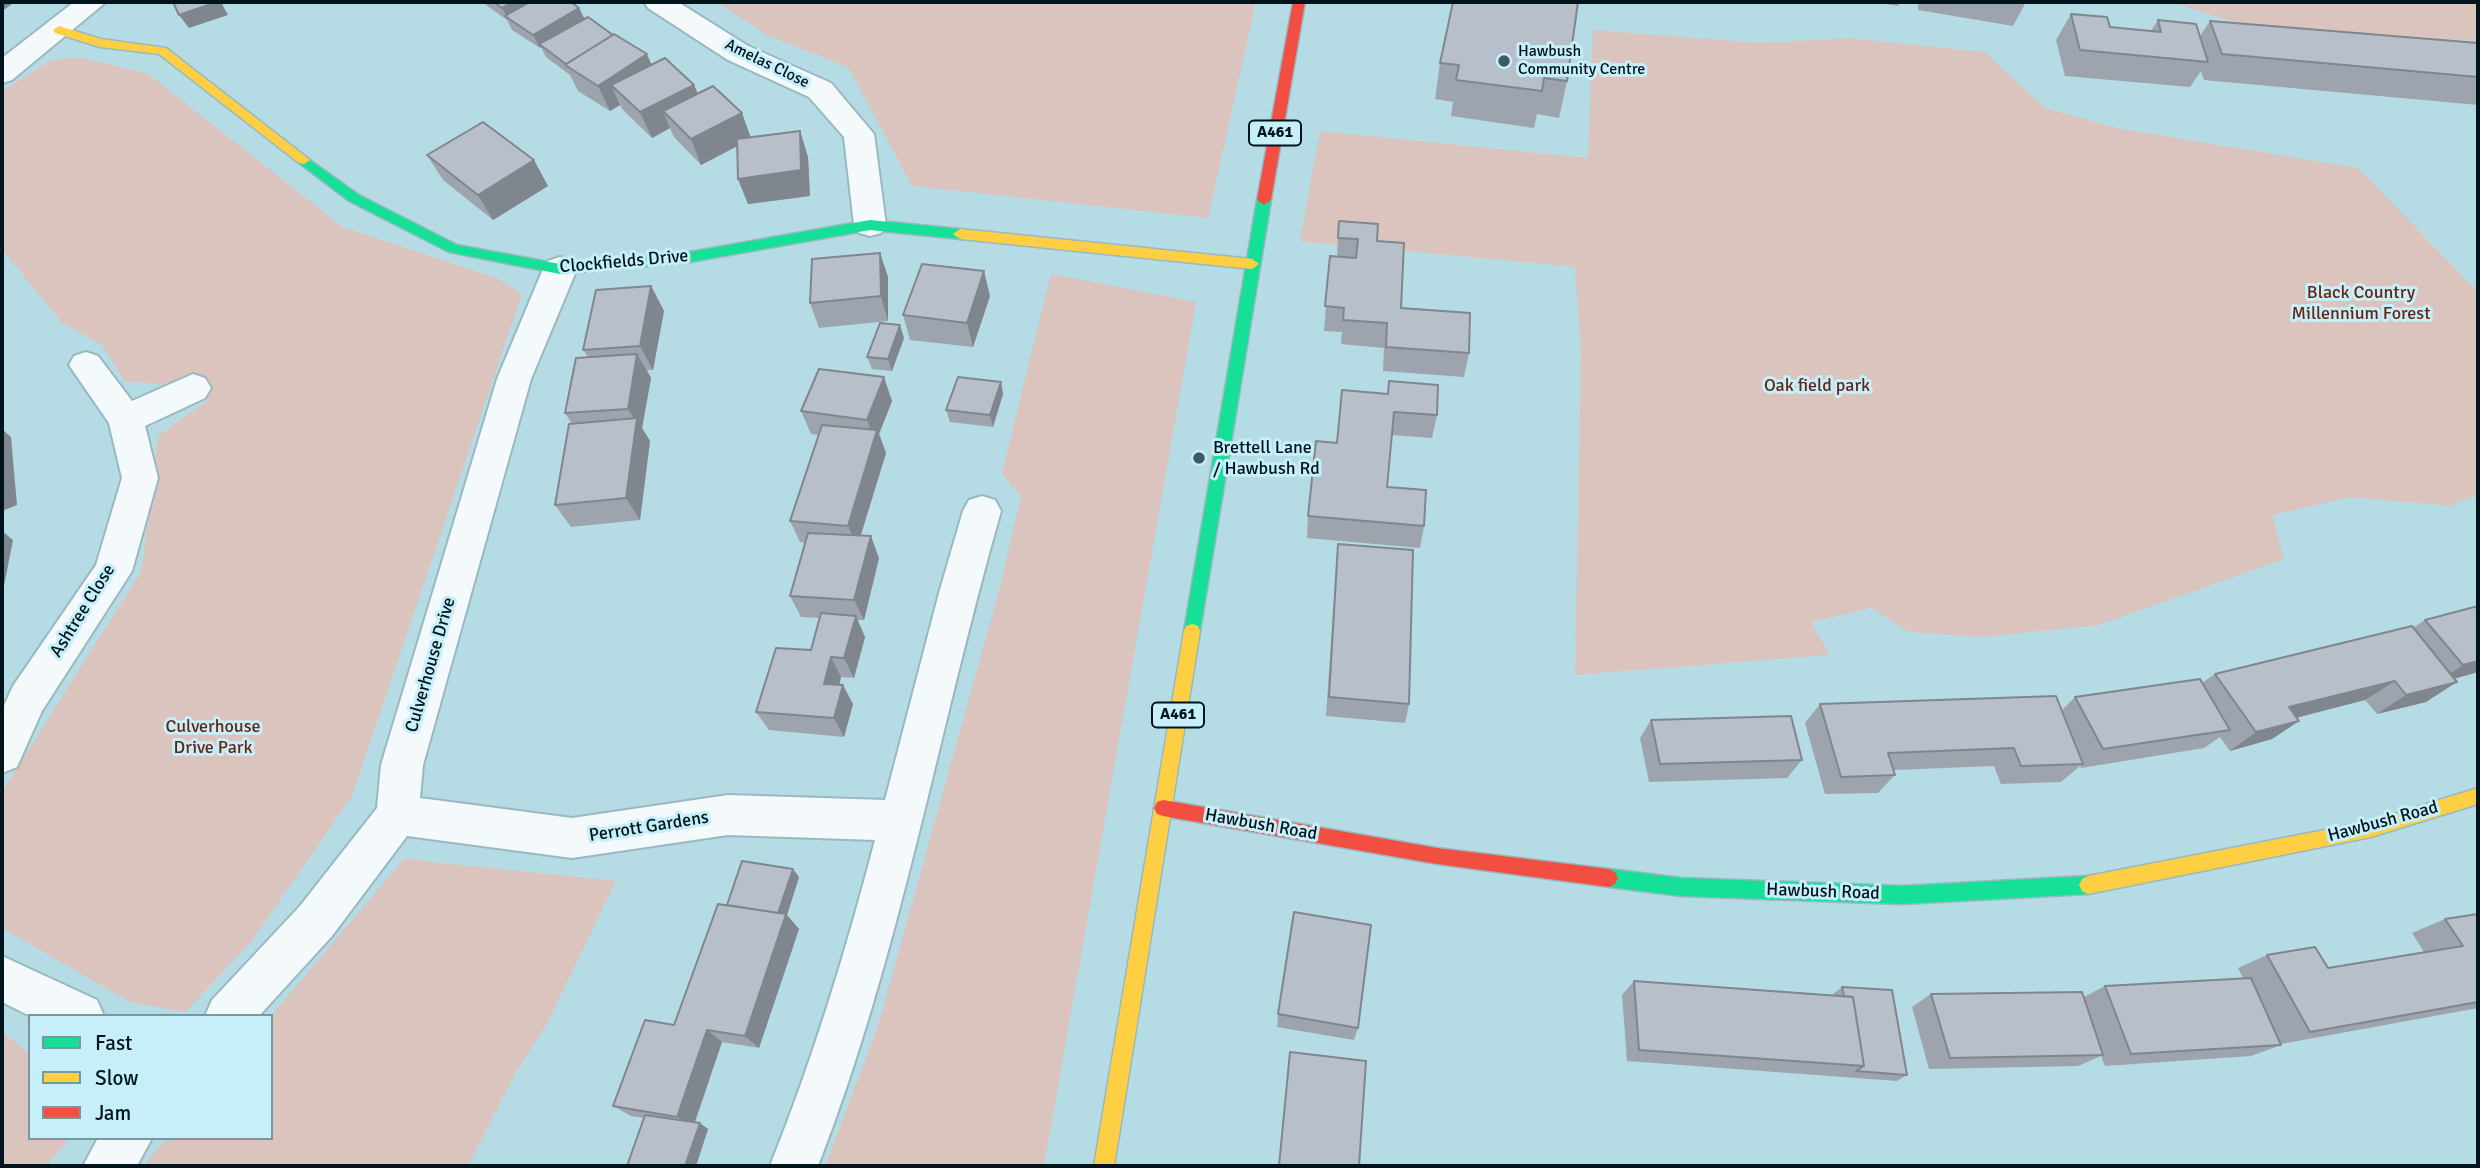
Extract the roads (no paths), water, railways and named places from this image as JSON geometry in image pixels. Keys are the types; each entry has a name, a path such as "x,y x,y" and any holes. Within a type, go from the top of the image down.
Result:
{"street":[{"path":"2,73 92,2"},
{"name":"Amelas Close","path":"658,2 738,53 820,90 859,134 870,225"},
{"name":"A461","path":"1104,1166 1252,264 1299,2"},
{"name":"Clockfields Drive","path":"59,30 100,43 162,51 354,198 453,249 560,270 691,257 870,225 1252,264"},
{"name":"Culverhouse Drive","path":"397,815 402,765 514,379 560,270"},
{"name":"Ashtree Close","path":"2,754 27,699 113,571 140,478 126,419 86,365"},
{"path":"126,419 193,388"},
{"path":"793,1166 825,1095 902,821 967,560 982,511"},
{"name":"Hawbush Road","path":"1163,808 1437,856 1681,887 1902,895 2074,888 2371,829 2478,796"},
{"path":"230,1014 316,921 397,815"},
{"name":"Perrott Gardens","path":"397,815 572,838 728,815 902,821"},
{"path":"2,979 78,1014"},
{"path":"107,1166 126,1140"}],"place":[{"name":"Hawbush Community Centre","path":"1504,61"},
{"name":"Brettell Lane / Hawbush Rd","path":"1199,458"}],"park label":[{"name":"Black Country Millennium Forest","path":"2361,303"},
{"name":"Oak field park","path":"1817,386"},
{"name":"Culverhouse Drive Park","path":"213,737"}]}
